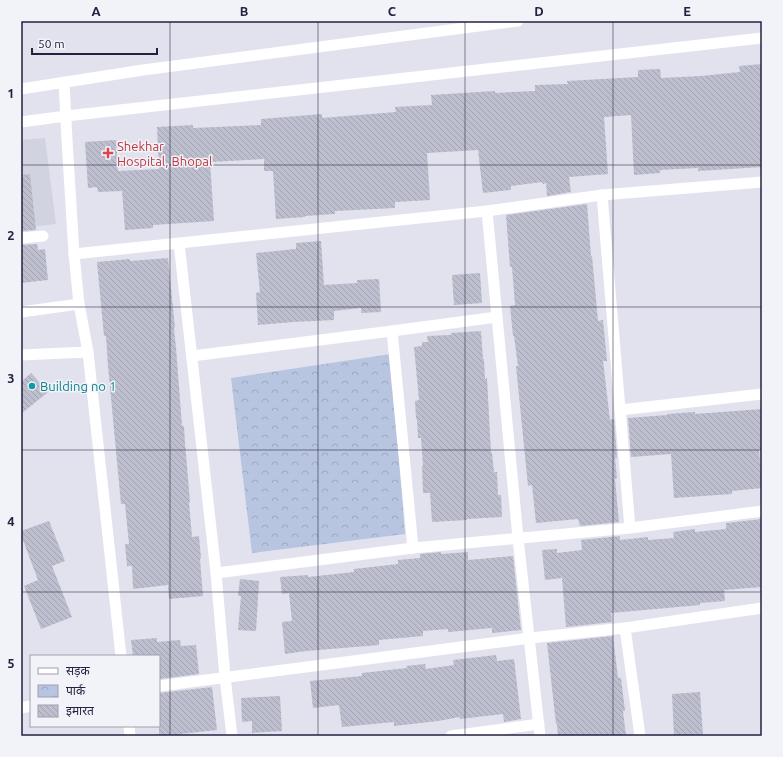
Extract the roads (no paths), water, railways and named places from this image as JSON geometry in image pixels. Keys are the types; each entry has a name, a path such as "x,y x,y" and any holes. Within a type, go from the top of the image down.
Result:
{"street":[{"path":"21,89 143,70 518,21"},
{"path":"21,122 762,38"},
{"path":"64,82 74,254 79,304 88,352 122,655"},
{"path":"74,254 487,211 602,196 762,182"},
{"path":"602,196 630,528"},
{"path":"487,211 518,538 540,736"},
{"path":"21,238 43,236"},
{"path":"180,243 232,736"},
{"path":"21,312 79,304"},
{"path":"192,356 497,317"},
{"path":"392,331 413,548"},
{"path":"21,355 88,352"},
{"path":"620,410 762,394"},
{"path":"216,573 413,548 630,528 762,511"},
{"path":"160,686 530,638 625,628 762,608"},
{"path":"625,628 640,736"},
{"path":"456,736 539,724"}],"place":[{"name":"Shekhar Hospital, Bhopal","path":"108,153"},
{"name":"Building no 1","path":"32,386"}]}
